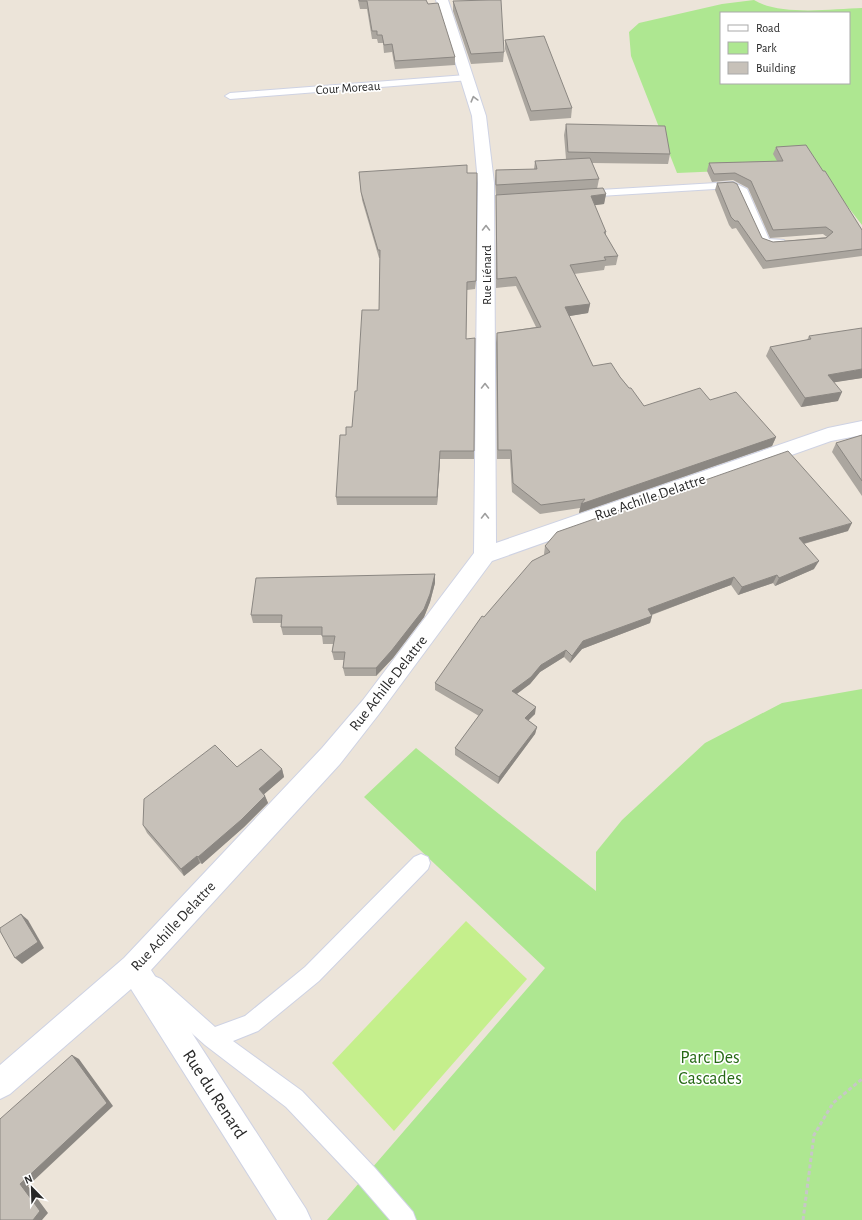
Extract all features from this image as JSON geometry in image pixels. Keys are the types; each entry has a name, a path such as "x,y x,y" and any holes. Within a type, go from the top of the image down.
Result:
{"street":[{"name":"Rue Liénard","path":"442,0 479,116 493,199 485,556"},
{"name":"Rue Achille Delattre","path":"0,1084 134,968 331,756 371,707 485,556 828,435 862,428"},
{"name":"Rue du Renard","path":"134,968 295,1220"}],"lane":[{"name":"Cour Moreau","path":"230,96 466,78"},
{"path":"571,195 733,185 741,190 764,242 770,244 793,242"},
{"path":"212,1038 252,1024 312,974 422,863"},
{"path":"134,968 212,1038 294,1099 367,1176 405,1220"}],"path":[{"path":"803,1220 814,1136 833,1103 862,1079"}],"green space":[{"path":"754,0 765,5 791,10 862,8 862,225 817,167 677,173 631,56 629,32 639,23 722,4"},
{"name":"Parc Des Cascades","path":"862,689 862,1220 327,1220 545,968 364,797 416,748 596,891 596,852 622,820 705,743 782,703"},
{"path":"466,921 527,979 394,1131 332,1063"}],"building":[{"path":"359,0 426,0 428,4 438,3 455,57 395,61 392,44 384,45 382,35 377,35 377,31 372,31 367,1"},
{"path":"501,0 504,52 471,54 453,1"},
{"path":"544,36 572,108 531,111 505,40"},
{"path":"566,124 665,126 670,154 568,152"},
{"path":"806,145 823,171 825,171 862,230 862,249 766,261 738,221 735,221 731,217 717,183 733,182 737,184 762,238 773,242 826,238 833,232 826,227 773,230 751,181 735,173 714,174 709,163 783,161 776,147"},
{"path":"590,158 599,179 496,185 496,170 537,169 535,161"},
{"path":"467,165 467,173 477,173 476,281 467,282 466,339 475,338 474,451 440,451 437,497 336,497 340,435 346,435 346,427 352,427 355,391 357,391 362,310 379,310 380,250 378,250 361,192 359,172"},
{"path":"603,188 606,194 591,196 606,232 604,232 618,256 604,257 606,260 570,265 590,304 565,307 593,366 611,363 620,377 629,388 631,388 644,406 700,388 710,400 736,392 776,437 581,504 585,499 541,505 513,483 511,450 498,450 497,333 541,327 516,277 497,279 496,195"},
{"path":"862,328 862,369 828,375 842,392 805,398 770,347 811,339 809,336"},
{"path":"862,435 862,481 836,443"},
{"path":"788,451 852,523 799,538 819,561 779,578 777,575 742,587 734,577 648,609 652,616 583,641 572,656 566,650 541,665 531,677 512,691 536,707 525,718 537,727 499,777 455,748 483,710 435,683 482,616 484,617 532,561 550,552 545,546 557,532"},
{"path":"435,574 430,594 424,609 376,668 343,668 345,652 332,652 335,636 322,636 322,627 281,627 282,615 251,615 256,578"},
{"path":"215,745 237,767 261,749 282,769 259,789 265,796 241,820 198,857 197,856 181,869 143,825 144,799"},
{"path":"21,914 38,942 15,958 0,931 0,928"},
{"path":"72,1055 107,1103 20,1184 40,1211 33,1220 0,1220 0,1119"}]}
